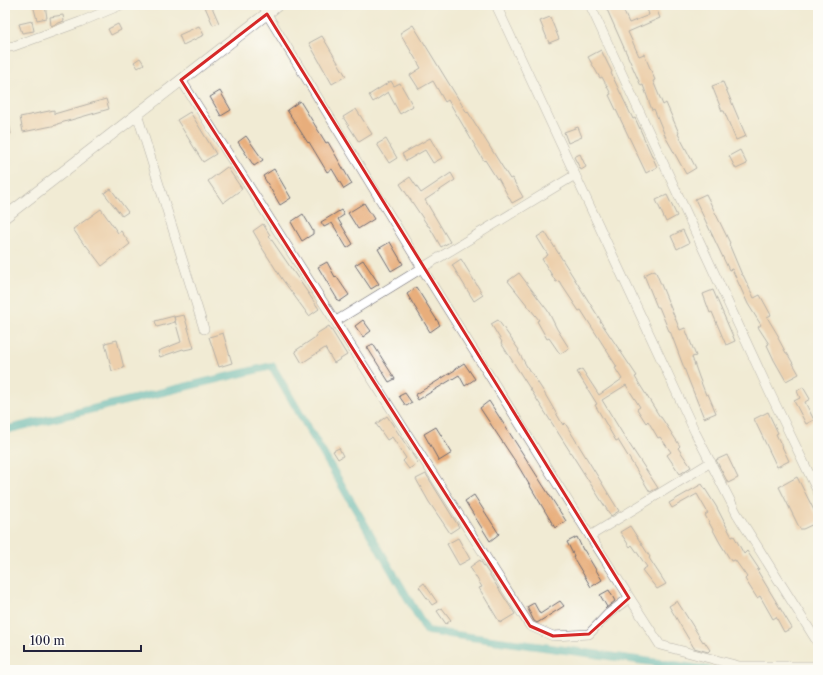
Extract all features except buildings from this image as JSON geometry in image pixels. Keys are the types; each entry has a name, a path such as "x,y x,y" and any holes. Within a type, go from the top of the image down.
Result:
{"street":[{"path":"5,48 80,22 121,5"},
{"path":"5,217 182,80 265,9 278,5"},
{"path":"496,5 710,462 737,514 818,644"},
{"path":"590,5 769,391 818,492"},
{"path":"265,9 422,268 660,645 739,666 818,666"},
{"path":"182,80 530,626 553,636 589,634 608,614 629,598"},
{"path":"138,114 204,329"},
{"path":"336,321 575,175"},
{"path":"590,536 710,462"}],"highlighted area":[{"path":"267,14 629,598 589,634 553,636 530,626 181,80"}],"waterway":[{"path":"5,430 272,366 427,631 710,670"}]}
